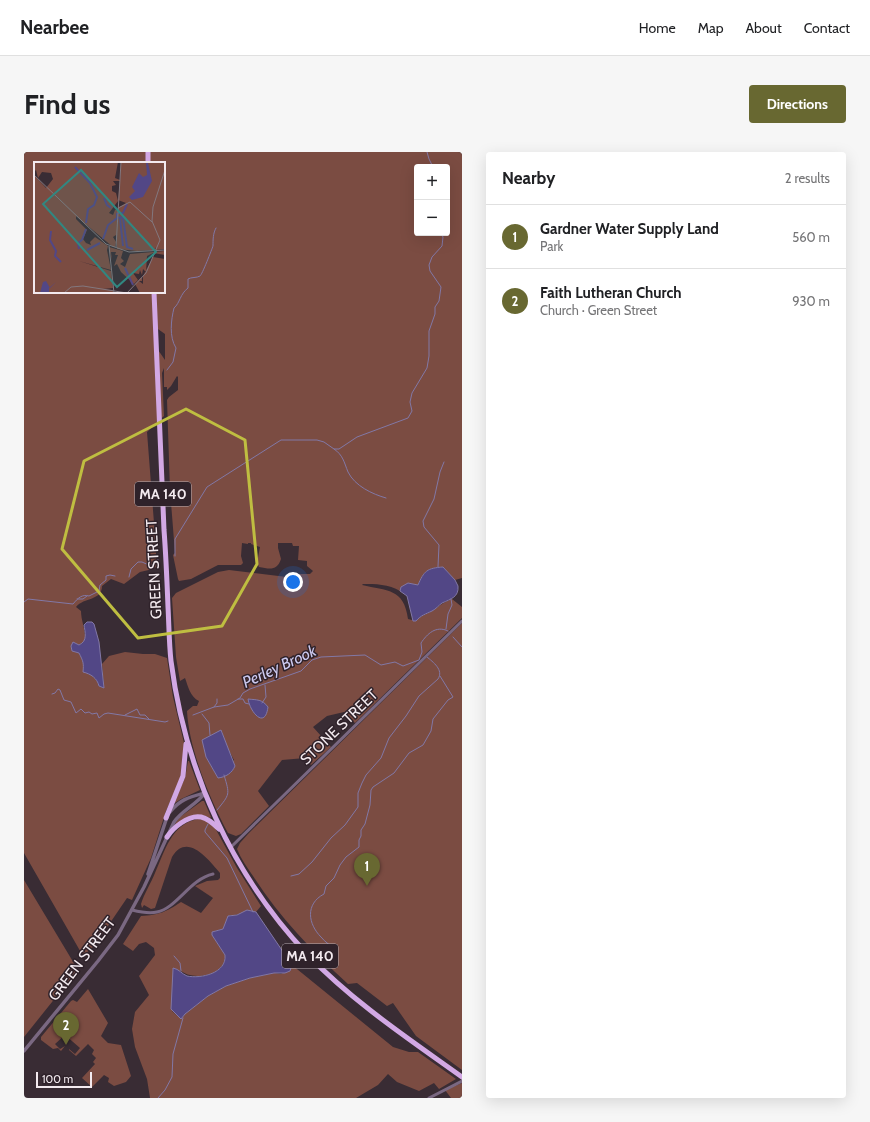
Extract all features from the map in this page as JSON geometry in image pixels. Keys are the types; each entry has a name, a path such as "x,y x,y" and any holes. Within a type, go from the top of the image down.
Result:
{"highway":[{"name":"GREEN STREET","path":"154,293 170,642 176,693 186,739 205,793"},
{"path":"166,818 183,776 186,760 186,739"},
{"name":"MA 140","path":"205,793 230,848 269,908 290,934 319,966 370,1010 462,1077"},
{"path":"167,837 182,822 197,816 208,819 222,832"}],"street":[{"name":"STONE STREET","path":"230,848 462,621"},
{"name":"GREEN STREET","path":"139,898 166,818 171,810 180,801 188,797 205,793"},
{"name":"GREEN STREET","path":"24,1051 102,956 118,934 139,898 172,825 179,815 199,801 205,793"},
{"path":"132,910 150,913 163,910 200,879 213,874"},
{"path":"429,1098 462,1081"}],"highlighted area":[{"path":"186,409 245,440 257,564 222,626 138,638 62,549 84,461"}],"shaded area":[{"path":"24,152 462,152 462,578 455,580 443,567 430,569 424,573 418,585 401,587 400,591 382,585 362,585 386,590 398,596 403,601 408,619 416,621 452,599 462,607 462,618 355,723 344,712 327,716 313,727 331,747 311,765 305,758 282,760 258,791 269,806 241,834 236,836 228,833 214,805 196,758 187,711 193,706 197,706 199,701 191,694 185,678 180,681 176,657 172,598 176,593 218,572 229,570 295,578 298,574 310,574 313,571 307,566 307,561 298,560 299,546 293,546 292,543 278,543 281,559 277,566 270,569 259,567 257,563 260,547 251,543 242,543 241,556 243,563 241,565 218,565 191,579 179,581 173,555 175,553 170,490 167,400 178,390 178,377 177,376 167,390 167,387 164,387 164,368 162,373 164,416 147,432 156,559 158,566 153,569 140,572 124,584 111,579 102,586 101,591 96,597 79,604 76,607 81,611 85,641 79,645 75,643 71,646 72,651 79,653 83,664 83,671 89,673 97,681 99,686 104,688 102,664 109,656 125,652 155,654 167,658 173,697 184,743 181,777 166,811 151,858 132,900 127,898 95,945 83,956 24,853","holes":["155,327 165,334 165,360 156,347","222,732 226,745 234,760 218,778 206,757"]},
{"path":"443,567 455,580 458,586 456,595 416,621 413,621 407,596 400,591 401,587 408,583 418,585 424,573 433,568"},
{"path":"87,622 92,622 94,624 99,642 104,688 99,686 93,677 83,672 83,662 79,653 72,651 71,646 73,642 79,645 84,641 84,625"},
{"path":"462,623 462,1070 416,1036 393,1003 387,1006 357,983 348,984 322,959 274,906 246,866 237,849 248,834"},
{"path":"248,699 259,700 266,704 268,707 264,717 261,718 254,713"},
{"path":"221,730 235,766 232,771 224,777 218,778 206,757 202,740"},
{"path":"188,761 200,790 175,803 174,802 185,778"},
{"path":"204,801 211,817 210,818 202,815 176,824 175,823 180,817"},
{"path":"198,819 204,820 214,826 237,868 261,906 256,912 249,911 237,915 230,915 223,929 215,931 212,935 225,955 224,962 215,972 200,976 192,976 185,974 180,970 172,1011 181,1019 185,1014 208,996 226,986 250,978 274,973 281,974 292,968 292,965 393,1047 409,1052 418,1052 456,1079 439,1089 434,1083 419,1091 397,1082 388,1074 378,1085 356,1098 150,1098 147,1079 135,1047 132,1029 135,1012 149,995 139,976 155,955 154,948 146,942 139,944 133,951 123,944 141,916 153,915 162,912 181,902 201,913 213,898 195,886 207,881 218,880 220,878 220,873 210,861 197,850 191,847 184,847 178,850 172,857 155,908 151,909 144,905 142,908 141,904 166,848 175,832 181,826"},
{"path":"24,880 75,965 76,972 24,1037"},
{"path":"247,910 256,912 292,965 290,971 250,978 226,986 208,996 185,1014 181,1019 171,1009 173,968 187,976 193,977 199,977 218,970 225,961 225,955 212,935 212,932 223,929 228,916 237,915"},
{"path":"88,989 108,1023 101,1036 108,1043 121,1045 131,1076 126,1082 114,1086 108,1082 109,1078 104,1075 92,1087 82,1078 95,1064 93,1062 96,1058 92,1054 94,1050 88,1044 76,1056 69,1049 75,1054 80,1048 65,1035 55,1044 60,1049 65,1046 61,1051 58,1048 53,1049 41,1040 41,1037 71,1001 73,1000 77,1002"},
{"path":"462,1083 462,1098 451,1098 445,1090"}],"waterway":[{"path":"427,152 432,164"},
{"path":"167,370 173,362 176,348 172,339 171,323 174,308 178,304 183,293 188,288 188,279 199,277 201,275 213,246 216,228"},
{"path":"175,556 175,539 207,487 281,440 317,440 324,442 334,449 339,449 357,437 408,418 412,411 410,402 412,393 427,368 429,356 429,331 435,314 435,307 439,301 441,287 430,271 429,265 432,257 442,246 442,236"},
{"path":"334,449 341,456 351,477 359,485 370,492 386,498"},
{"path":"438,567 439,545 424,527 423,521 434,499 440,472 444,462"},
{"path":"129,577 131,569 138,562 151,566 154,561 158,560"},
{"path":"24,602 28,599 73,604 80,597 89,596 99,591 100,585 106,580 106,576 115,576"},
{"path":"77,599 83,599 87,596"},
{"path":"446,629 448,614 452,605 451,599"},
{"name":"Perley Brook","path":"193,715 214,707 228,705 240,698 243,693 250,689 301,671 312,660 321,657 365,655 381,665 395,662 403,666 419,660 422,652 421,643 432,631 440,629 448,631"},
{"name":"Perley Brook","path":"453,637 462,647"},
{"path":"291,876 299,874 312,862 331,838 345,825 358,807 358,793 366,775 381,758 389,738 419,696 438,679 440,672 439,669 427,657"},
{"path":"336,950 324,941 313,926 310,914 311,909 318,898 324,894 326,886 334,878 340,865 346,857 359,847 361,830 365,824 370,805 371,790 373,787 394,773 409,753 423,745 431,731 433,719 448,700 453,697 440,676"},
{"path":"262,703 266,697 265,685"},
{"name":"Perley Brook","path":"52,694 58,689 60,690 64,700 71,702 76,713 81,709 85,713 97,713 99,718 108,713 165,722 168,721"},
{"name":"Perley Brook","path":"214,707 217,703 217,699"},
{"path":"238,699 243,699 245,703 249,704"},
{"path":"125,715 137,709 140,715 145,715 149,719"},
{"path":"202,714 209,723 210,735"},
{"path":"217,810 228,794 224,775"},
{"path":"208,824 205,832 227,858 253,912"},
{"path":"174,956 180,963 181,971"},
{"path":"158,1098 165,1090 172,1077 173,1054 183,1018"}],"place":[{"name":"Gardner Water Supply Land","path":"367,886"},
{"name":"Faith Lutheran Church","path":"66,1045"}]}
